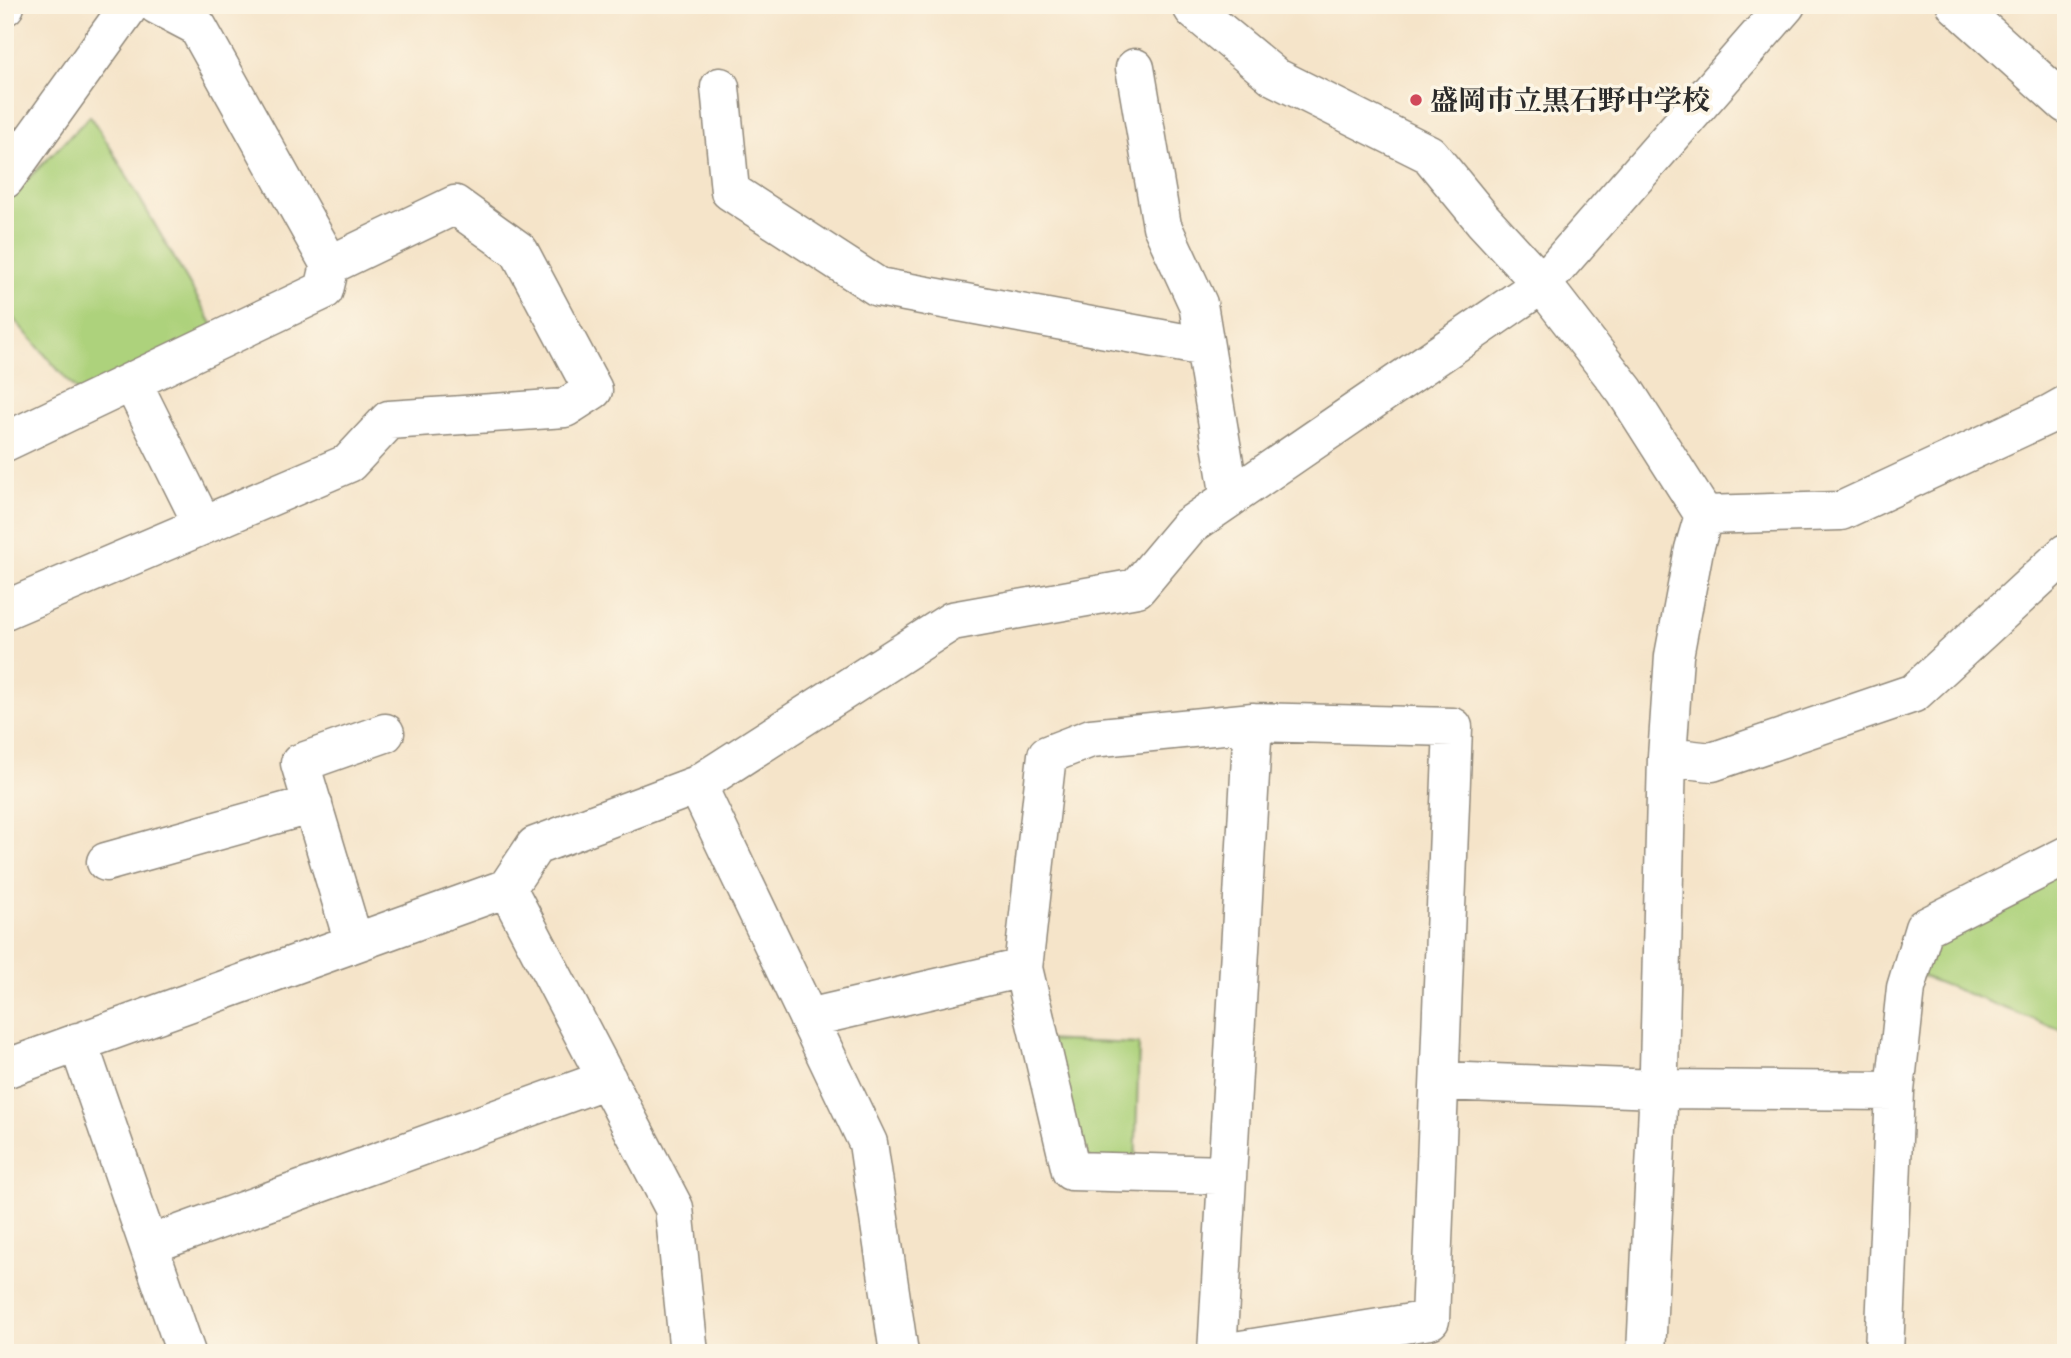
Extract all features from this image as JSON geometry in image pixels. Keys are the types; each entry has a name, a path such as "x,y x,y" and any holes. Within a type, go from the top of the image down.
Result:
{"street":[{"path":"5,179 130,5"},
{"path":"5,442 324,290 330,265 197,26 156,5"},
{"path":"1191,5 1275,78 1429,154 1483,220 1542,284 1625,391 1704,515 1674,656 1667,757 1658,1089 1646,1353"},
{"path":"5,1069 507,888 536,846 697,785 953,621 1137,588 1189,526 1542,284 1786,5"},
{"path":"1956,5 2066,104"},
{"path":"1135,68 1162,226 1198,304 1230,498"},
{"path":"720,87 730,191 878,286 1205,347"},
{"path":"5,610 349,463 390,420 565,408 593,390 519,251 455,205 330,265"},
{"path":"132,382 203,525"},
{"path":"1704,515 1841,511 2050,415 2066,405"},
{"path":"1667,757 1712,762 1914,693 2066,553"},
{"path":"1227,1175 1071,1171 1023,968 1047,755 1091,738 1253,722 1453,727 1430,1320 1220,1353 1227,1175 1253,722"},
{"path":"354,943 300,763 385,733"},
{"path":"697,785 868,1143 899,1353"},
{"path":"106,862 313,804"},
{"path":"1884,1353 1895,1091 1906,988 1924,928 2066,856"},
{"path":"507,888 674,1208 689,1353"},
{"path":"808,1018 1023,968"},
{"path":"78,1042 186,1353"},
{"path":"149,1245 607,1079"},
{"path":"1440,1081 1658,1089 1895,1091"}],"green space":[{"path":"90,116 221,339 87,403 5,309 5,202"},
{"path":"2066,862 2066,1032 1911,972 1922,936"},
{"path":"1040,1040 1139,1044 1135,1172 1071,1171"}],"place":[{"name":"盛岡市立黒石野中学校","path":"1416,100"}]}
